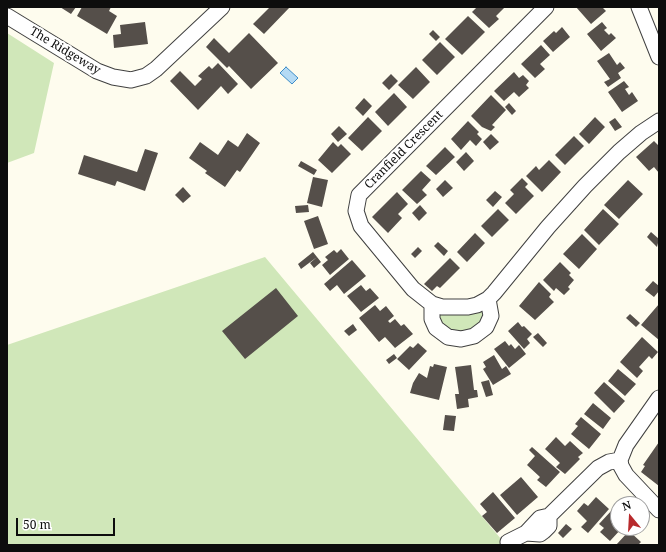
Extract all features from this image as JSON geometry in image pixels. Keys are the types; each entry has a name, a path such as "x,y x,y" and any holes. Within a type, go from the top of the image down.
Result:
{"street":[{"name":"The Ridgeway","path":"7,16 97,71 124,80 139,79 156,69 222,7"},
{"name":"Cranfield Crescent","path":"546,7 359,195 356,211 361,226 413,289 432,304 459,308 477,305 488,299 548,227 585,186 640,133 659,122"},
{"path":"639,7 659,56"},
{"path":"432,304 432,319 436,328 448,337 468,338 481,332 490,321 491,316 488,299"},
{"path":"659,398 626,445 620,460 626,476 659,510"},
{"path":"508,542 526,533 540,518 550,516 598,468 609,462 620,460"}],"green space":[{"path":"7,33 54,63 34,153 7,163"},
{"path":"265,257 506,545 7,545 7,345"},
{"path":"484,310 483,324 463,335 439,325 437,314"}],"water":[{"path":"286,67 298,78 292,84 280,73"}],"building":[{"path":"60,7 76,7 71,14"},
{"path":"82,7 111,7 109,11 117,16 107,34 77,16"},
{"path":"270,7 290,7 264,34 253,24"},
{"path":"477,7 505,7 496,16 499,19 489,28 472,12"},
{"path":"576,7 602,7 606,11 591,24"},
{"path":"468,16 485,32 462,55 445,39"},
{"path":"145,22 148,44 114,48 113,35 121,34 120,25"},
{"path":"602,22 607,28 604,30 609,35 611,33 616,38 601,51 587,34"},
{"path":"562,27 570,37 553,52 543,41 554,31 556,33"},
{"path":"433,30 440,37 436,41 429,34"},
{"path":"249,33 278,63 251,89 229,66 227,68 206,47 214,38 229,53"},
{"path":"440,42 455,57 437,75 422,60"},
{"path":"541,45 550,55 540,64 545,69 535,78 521,64"},
{"path":"609,53 617,65 620,62 625,68 618,73 621,78 608,87 604,82 610,79 597,61"},
{"path":"218,63 238,84 228,94 221,86 198,110 170,81 180,71 195,86 202,79 198,76 209,66 212,69"},
{"path":"416,67 430,82 413,99 398,85"},
{"path":"514,72 519,78 523,75 529,81 526,85 529,88 519,97 514,92 504,101 494,91"},
{"path":"391,74 398,81 389,90 382,83"},
{"path":"624,81 629,87 625,89 629,95 632,92 638,101 622,112 608,92"},
{"path":"394,93 407,107 388,126 375,112"},
{"path":"491,95 506,110 492,125 495,127 491,131 482,127 471,116"},
{"path":"364,98 372,106 363,116 355,108"},
{"path":"509,103 516,111 512,115 505,107"},
{"path":"368,117 382,131 362,151 348,138"},
{"path":"595,117 605,127 589,144 579,134"},
{"path":"615,118 622,127 615,131 609,122"},
{"path":"468,121 479,132 477,134 482,139 476,146 470,140 461,150 451,139"},
{"path":"339,126 347,134 338,142 331,134"},
{"path":"247,133 260,143 240,172 237,170 225,187 205,173 207,171 189,158 200,142 218,155 228,140 238,147"},
{"path":"491,134 499,142 490,150 483,142"},
{"path":"574,136 584,146 565,165 555,155"},
{"path":"654,141 659,146 659,173 654,167 649,171 636,157"},
{"path":"333,142 338,147 341,144 351,154 332,173 318,160"},
{"path":"445,147 455,157 436,175 426,166"},
{"path":"145,149 158,153 145,191 117,181 115,186 78,174 84,155 137,172"},
{"path":"466,152 474,161 464,171 456,162"},
{"path":"549,160 561,172 542,192 526,176 536,166 539,170"},
{"path":"301,161 317,170 314,175 298,166"},
{"path":"421,171 431,180 422,190 427,195 417,204 402,190"},
{"path":"313,177 328,180 322,207 307,203"},
{"path":"522,178 528,184 525,187 534,196 516,214 505,203 514,194 510,190"},
{"path":"445,180 453,188 443,197 436,189"},
{"path":"628,180 643,194 619,219 604,205"},
{"path":"183,187 191,196 183,203 175,195"},
{"path":"495,191 502,197 493,207 486,200"},
{"path":"397,192 408,204 398,214 402,218 388,233 372,217"},
{"path":"308,205 309,212 296,213 295,206"},
{"path":"420,205 427,213 419,221 412,213"},
{"path":"498,209 509,220 492,237 481,226"},
{"path":"603,209 619,224 599,245 584,230"},
{"path":"318,216 328,244 314,249 304,221"},
{"path":"651,232 659,239 657,247 647,237"},
{"path":"475,233 485,243 467,262 457,252"},
{"path":"582,234 597,249 579,269 563,254"},
{"path":"438,242 448,251 444,256 434,246"},
{"path":"418,247 422,251 415,258 411,254"},
{"path":"341,249 349,259 330,275 322,265 328,260 325,257 334,250 337,253"},
{"path":"313,252 317,257 301,269 298,264"},
{"path":"317,257 321,262 314,268 310,263"},
{"path":"450,258 460,268 440,288 437,286 432,291 424,284"},
{"path":"352,260 366,276 344,294 337,285 330,291 324,284"},
{"path":"560,262 571,273 569,275 574,280 568,287 570,289 564,295 556,288 554,291 543,280"},
{"path":"653,281 659,286 659,291 654,297 645,290"},
{"path":"539,282 551,294 549,297 554,302 535,320 519,306"},
{"path":"361,285 366,291 370,288 379,298 361,312 347,296"},
{"path":"276,288 298,316 245,359 222,331"},
{"path":"659,304 659,340 641,325"},
{"path":"375,305 380,311 386,306 394,316 388,321 390,323 395,319 401,326 404,324 413,334 395,348 385,337 379,342 359,318"},
{"path":"630,314 640,323 636,327 626,318"},
{"path":"518,322 532,334 527,339 530,343 524,349 508,331"},
{"path":"353,324 357,330 349,336 344,331"},
{"path":"538,333 547,343 543,347 533,337"},
{"path":"642,337 658,352 652,359 649,356 639,367 643,371 637,378 620,362"},
{"path":"505,341 509,346 511,344 515,349 519,345 526,354 509,368 494,349"},
{"path":"418,343 427,351 409,370 397,359 410,346 413,348"},
{"path":"394,354 397,358 389,364 386,360"},
{"path":"494,355 502,369 506,366 511,374 493,385 483,369 486,367 483,362"},
{"path":"434,364 447,367 439,400 410,393 413,383 419,373 427,378 430,366 433,367"},
{"path":"471,365 474,390 477,390 478,397 468,399 469,407 457,409 455,394 459,394 455,367"},
{"path":"618,369 636,384 625,396 608,381"},
{"path":"489,380 493,395 486,397 481,382"},
{"path":"604,382 625,401 614,413 594,393"},
{"path":"593,403 611,418 603,429 584,414"},
{"path":"445,415 456,416 454,431 443,430"},
{"path":"581,417 601,434 589,449 571,434 578,426 575,424"},
{"path":"556,437 565,446 570,441 583,453 578,457 580,459 565,474 556,467 560,463 545,449"},
{"path":"659,442 659,486 641,472 645,466 643,465"},
{"path":"532,447 560,472 546,487 537,480 540,477 527,465 535,456 529,450"},
{"path":"521,477 538,497 517,515 500,495"},
{"path":"493,492 515,518 497,533 482,516 487,512 480,504"},
{"path":"596,497 609,509 588,533 581,527 587,521 577,511 584,503 588,506"},
{"path":"610,512 610,536 615,536 610,541 600,532 604,528 599,524"},
{"path":"566,524 572,529 563,538 558,533"},
{"path":"624,536 634,536 641,542 638,545 616,545"}]}
